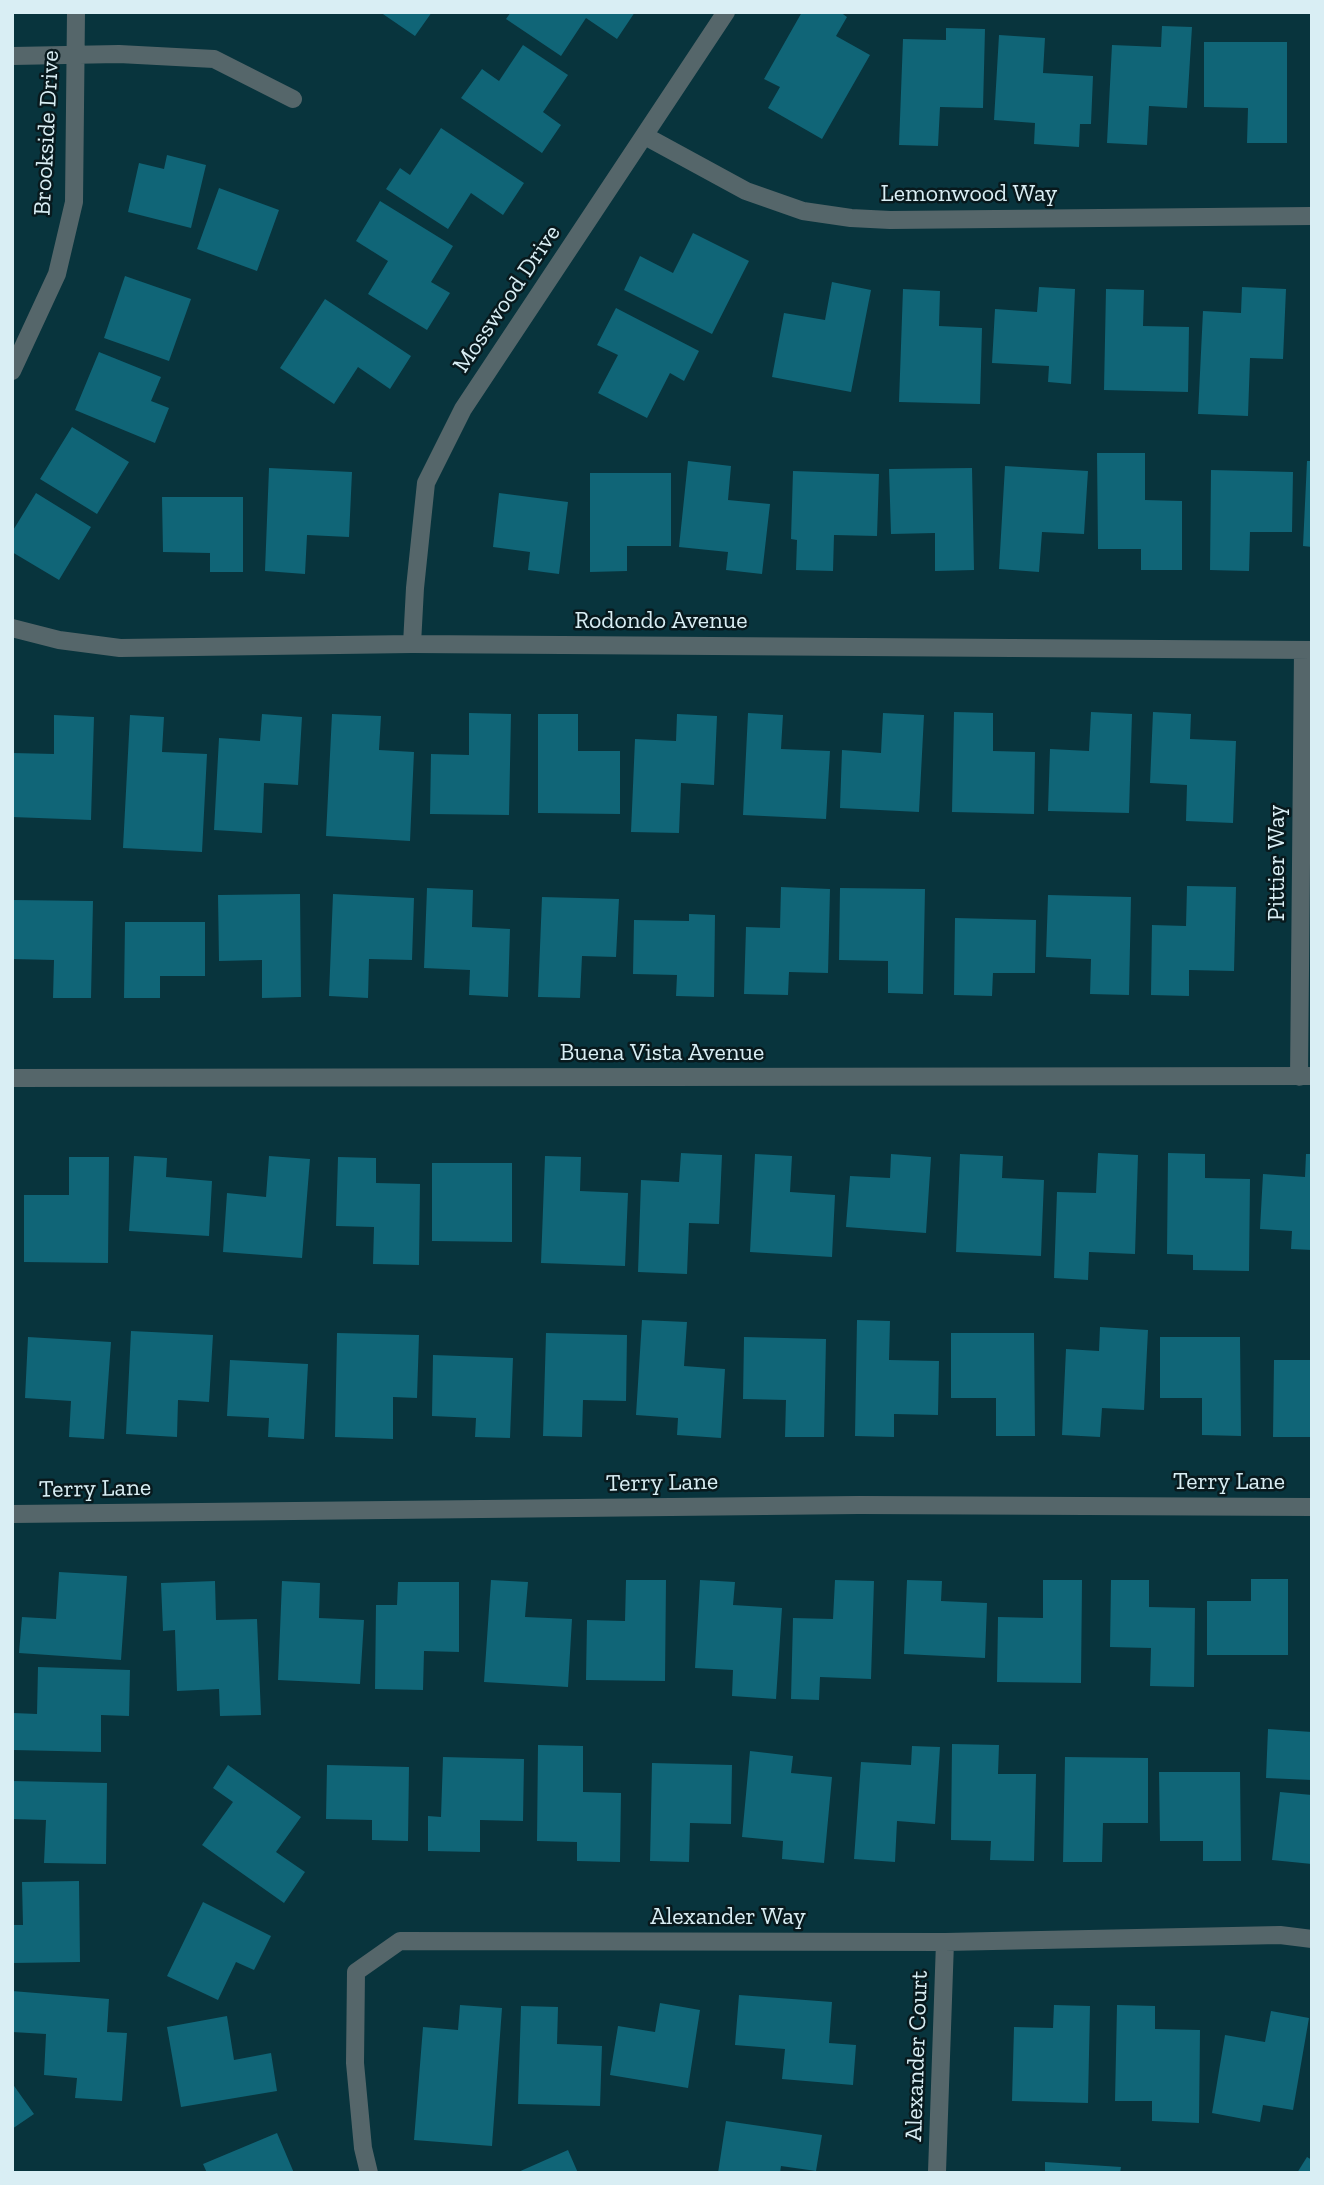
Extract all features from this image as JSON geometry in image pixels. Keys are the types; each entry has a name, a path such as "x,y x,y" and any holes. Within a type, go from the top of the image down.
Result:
{"street":[{"name":"Brookside Drive","path":"12,371 57,274 74,202 76,12"},
{"name":"Mosswood Drive","path":"412,643 426,483 463,409 726,12"},
{"path":"12,55 119,54 214,59 293,99"},
{"name":"Lemonwood Way","path":"645,136 746,191 803,211 851,218 890,220 1312,216"},
{"name":"Rodondo Avenue","path":"12,628 60,640 120,648 412,643 1308,650"},
{"name":"Pittier Way","path":"1306,1076 1308,650"},
{"name":"Buena Vista Avenue","path":"12,1078 1306,1076"},
{"name":"Terry Lane","path":"12,1514 859,1505 1312,1507"},
{"name":"Alexander Way","path":"369,2173 363,2148 355,2063 356,1972 400,1941 945,1942 1280,1935 1312,1939"},
{"name":"Alexander Court","path":"937,2172 945,1942"}],"building":[{"path":"380,12 432,12 415,36"},
{"path":"511,12 635,12 617,39 586,18 561,56 506,19"},
{"path":"802,12 840,12 847,17 836,36 870,55 822,139 768,108 780,87 764,79"},
{"path":"1162,26 1192,27 1187,108 1149,106 1147,145 1107,143 1112,45 1161,47"},
{"path":"946,28 985,29 983,108 940,107 938,146 899,145 903,39 946,40"},
{"path":"999,35 1045,38 1043,73 1093,76 1091,124 1080,124 1079,147 1034,144 1035,123 994,120"},
{"path":"1204,42 1287,42 1287,143 1247,143 1248,108 1204,107"},
{"path":"523,45 568,75 543,112 561,125 542,153 461,98 482,69 499,81"},
{"path":"441,128 524,183 503,215 471,193 448,229 386,189 400,168 410,175"},
{"path":"167,155 206,165 191,228 128,212 139,163 164,169"},
{"path":"219,188 279,210 257,271 197,249"},
{"path":"380,201 453,246 431,282 450,293 427,330 368,294 388,261 356,241"},
{"path":"693,233 749,261 712,334 624,290 640,256 673,273"},
{"path":"125,276 191,299 169,361 104,338"},
{"path":"832,282 871,290 851,392 772,377 784,313 825,320"},
{"path":"1039,287 1075,289 1071,384 1048,382 1049,366 992,363 995,309 1037,312"},
{"path":"1242,287 1286,289 1283,359 1250,358 1248,416 1198,414 1203,311 1241,313"},
{"path":"903,289 940,291 939,326 982,328 980,404 899,402"},
{"path":"1106,289 1144,290 1143,326 1189,327 1188,392 1104,390"},
{"path":"325,299 411,356 390,389 358,367 334,404 280,368"},
{"path":"616,308 699,351 684,381 670,373 647,418 598,393 618,355 597,345"},
{"path":"99,352 161,377 151,401 169,408 155,443 75,410"},
{"path":"72,427 129,462 97,514 40,479"},
{"path":"1097,453 1145,453 1145,500 1182,501 1182,570 1141,570 1141,549 1098,549"},
{"path":"688,461 731,466 728,500 770,504 762,574 726,570 728,552 679,547"},
{"path":"1307,461 1312,461 1312,547 1303,546"},
{"path":"1005,466 1088,471 1084,534 1042,532 1039,572 999,569"},
{"path":"269,468 352,472 349,537 307,535 305,574 265,571"},
{"path":"972,468 974,570 935,571 935,533 891,534 889,469"},
{"path":"1211,470 1293,472 1292,532 1250,532 1249,571 1210,570"},
{"path":"793,471 879,474 877,536 834,535 833,571 796,570 797,540 791,539"},
{"path":"590,473 671,473 671,546 627,546 627,571 590,572"},
{"path":"36,493 91,527 59,580 12,552 12,532"},
{"path":"499,493 568,502 559,574 528,570 530,552 493,547"},
{"path":"162,497 243,497 243,572 210,572 210,553 163,552"},
{"path":"954,712 993,713 993,751 1035,752 1034,814 952,812"},
{"path":"1091,712 1132,714 1129,813 1048,811 1050,749 1089,751"},
{"path":"1153,712 1191,714 1190,739 1236,741 1233,823 1186,821 1187,785 1150,783"},
{"path":"469,713 511,714 509,815 430,814 431,754 469,755"},
{"path":"748,713 783,715 781,749 830,751 826,819 743,815"},
{"path":"883,713 924,715 919,812 840,808 842,750 881,753"},
{"path":"262,714 302,717 298,785 264,783 262,833 214,830 219,738 260,741"},
{"path":"332,714 381,716 379,750 414,752 410,841 326,836"},
{"path":"538,714 578,714 578,751 620,751 620,814 538,813"},
{"path":"677,714 717,716 714,785 681,783 679,833 631,832 635,739 676,741"},
{"path":"54,715 94,717 91,820 12,817 13,753 54,754"},
{"path":"130,715 164,717 162,752 207,754 202,852 123,848"},
{"path":"1187,886 1236,887 1234,971 1189,970 1189,996 1151,995 1152,925 1186,926"},
{"path":"781,887 830,889 828,973 789,972 788,995 744,994 746,927 780,928"},
{"path":"427,888 473,890 472,927 510,929 508,997 469,995 470,970 424,968"},
{"path":"840,888 925,889 923,994 888,993 888,961 839,960"},
{"path":"300,894 301,997 262,998 262,960 219,961 218,895"},
{"path":"333,894 414,898 412,960 369,959 368,998 329,996"},
{"path":"1048,895 1131,897 1129,995 1090,994 1091,959 1046,957"},
{"path":"542,897 619,899 616,957 582,956 580,998 538,997"},
{"path":"12,900 93,901 91,998 53,998 54,960 12,959"},
{"path":"689,914 715,915 714,997 676,996 677,975 633,974 634,920 689,921"},
{"path":"955,918 1036,920 1035,973 993,973 992,996 954,995"},
{"path":"125,922 205,922 205,976 160,976 160,998 124,998"},
{"path":"681,1153 722,1155 719,1224 689,1223 687,1274 638,1272 641,1180 679,1182"},
{"path":"1098,1153 1138,1155 1135,1254 1089,1252 1088,1280 1054,1278 1057,1192 1096,1193"},
{"path":"1168,1153 1205,1154 1205,1178 1250,1179 1249,1271 1193,1270 1193,1255 1167,1254"},
{"path":"755,1154 792,1156 790,1192 835,1195 832,1257 750,1252"},
{"path":"891,1154 931,1157 926,1233 846,1227 850,1176 890,1178"},
{"path":"960,1154 1003,1156 1002,1178 1044,1180 1041,1256 956,1252"},
{"path":"1306,1154 1312,1154 1312,1250 1291,1249 1292,1231 1260,1229 1263,1174 1305,1177"},
{"path":"134,1156 167,1158 166,1177 212,1181 209,1236 129,1231"},
{"path":"269,1156 310,1159 302,1258 223,1252 227,1193 266,1197"},
{"path":"545,1156 581,1157 580,1191 628,1193 625,1266 541,1263"},
{"path":"69,1157 109,1157 108,1263 24,1262 24,1195 69,1195"},
{"path":"338,1157 376,1158 376,1183 420,1184 419,1265 373,1264 374,1227 336,1226"},
{"path":"432,1163 512,1163 512,1242 432,1241"},
{"path":"642,1320 687,1322 684,1366 725,1369 721,1438 677,1435 678,1418 636,1415"},
{"path":"857,1320 890,1321 889,1360 939,1361 938,1415 894,1414 894,1437 855,1436"},
{"path":"1100,1327 1148,1330 1144,1410 1102,1408 1100,1437 1062,1435 1066,1349 1099,1351"},
{"path":"131,1331 213,1335 209,1402 178,1400 177,1437 126,1434"},
{"path":"337,1333 419,1335 417,1398 393,1397 393,1439 335,1437"},
{"path":"546,1333 627,1335 626,1401 583,1400 582,1437 543,1436"},
{"path":"951,1333 1034,1333 1035,1436 996,1436 996,1398 951,1398"},
{"path":"28,1337 111,1342 104,1439 69,1437 71,1401 25,1398"},
{"path":"744,1337 826,1339 824,1437 785,1437 786,1400 743,1399"},
{"path":"1160,1337 1240,1337 1241,1436 1202,1435 1202,1398 1160,1398"},
{"path":"433,1355 513,1358 510,1438 475,1437 476,1418 432,1416"},
{"path":"230,1360 308,1364 304,1439 268,1437 269,1418 227,1416"},
{"path":"1274,1360 1312,1360 1312,1437 1273,1437"},
{"path":"59,1572 127,1576 121,1660 19,1653 22,1617 56,1619"},
{"path":"1251,1579 1288,1579 1288,1655 1207,1655 1207,1601 1251,1601"},
{"path":"491,1580 528,1582 525,1617 572,1619 568,1687 484,1682"},
{"path":"626,1580 666,1580 665,1681 586,1680 587,1620 625,1621"},
{"path":"700,1580 735,1582 733,1605 782,1608 776,1699 732,1696 733,1670 695,1668"},
{"path":"835,1580 874,1581 871,1679 820,1677 819,1700 791,1699 793,1618 833,1619"},
{"path":"907,1580 942,1581 941,1601 987,1603 985,1658 904,1654"},
{"path":"1043,1580 1082,1580 1081,1683 997,1682 998,1617 1043,1618"},
{"path":"1111,1580 1149,1580 1149,1607 1195,1608 1194,1687 1150,1686 1151,1648 1110,1647"},
{"path":"215,1581 216,1620 257,1619 261,1715 220,1716 219,1689 177,1691 175,1630 163,1631 161,1583"},
{"path":"282,1581 320,1583 319,1618 364,1620 360,1684 278,1680"},
{"path":"398,1582 459,1582 459,1652 424,1651 423,1690 375,1689 376,1605 397,1605"},
{"path":"38,1667 130,1670 129,1716 101,1715 101,1752 13,1750 13,1713 37,1714"},
{"path":"1268,1729 1312,1732 1312,1780 1266,1778"},
{"path":"952,1744 999,1745 998,1774 1036,1774 1034,1861 990,1860 991,1841 951,1840"},
{"path":"538,1745 583,1746 583,1792 621,1793 620,1862 577,1861 577,1842 537,1841"},
{"path":"912,1746 940,1747 935,1824 897,1821 895,1862 854,1859 861,1762 911,1765"},
{"path":"750,1751 793,1756 791,1773 832,1777 824,1863 782,1859 783,1841 742,1837"},
{"path":"443,1757 524,1759 523,1821 480,1820 480,1852 428,1851 428,1816 441,1817"},
{"path":"1065,1757 1148,1758 1148,1823 1103,1823 1102,1862 1063,1862"},
{"path":"652,1763 732,1765 731,1824 690,1823 689,1862 650,1861"},
{"path":"228,1765 301,1817 276,1852 305,1872 284,1903 202,1845 233,1802 213,1788"},
{"path":"327,1765 409,1767 408,1841 372,1840 372,1820 326,1819"},
{"path":"1159,1772 1240,1772 1241,1861 1203,1861 1203,1841 1160,1841"},
{"path":"12,1781 107,1783 106,1864 44,1863 46,1820 12,1819"},
{"path":"1280,1792 1312,1795 1312,1864 1272,1860"},
{"path":"79,1881 80,1962 12,1963 12,1925 23,1925 22,1882"},
{"path":"203,1902 271,1936 254,1970 236,1962 218,2000 167,1976"},
{"path":"12,1991 109,1999 107,2032 127,2033 122,2101 75,2098 77,2078 44,2075 46,2034 12,2032"},
{"path":"739,1995 832,2002 829,2043 856,2045 853,2085 782,2079 785,2049 735,2045"},
{"path":"660,2003 700,2010 688,2088 610,2075 618,2026 655,2032"},
{"path":"460,2005 502,2008 492,2146 414,2140 423,2027 458,2030"},
{"path":"1054,2005 1090,2006 1088,2103 1012,2101 1014,2027 1053,2028"},
{"path":"1117,2005 1155,2006 1155,2029 1200,2030 1199,2123 1152,2121 1152,2101 1115,2101"},
{"path":"521,2006 558,2007 557,2044 602,2046 600,2106 518,2104"},
{"path":"1271,2011 1309,2018 1293,2110 1263,2105 1260,2122 1212,2113 1225,2035 1265,2042"},
{"path":"227,2016 234,2060 271,2053 277,2091 181,2107 167,2027"},
{"path":"12,2083 34,2114 12,2129"},
{"path":"726,2121 822,2135 816,2171 781,2166 780,2173 718,2173"},
{"path":"277,2133 294,2173 207,2173 203,2164"},
{"path":"568,2150 578,2173 516,2173"},
{"path":"1307,2157 1312,2160 1312,2173 1297,2173"},
{"path":"1045,2162 1121,2167 1120,2173 1045,2173"}]}
